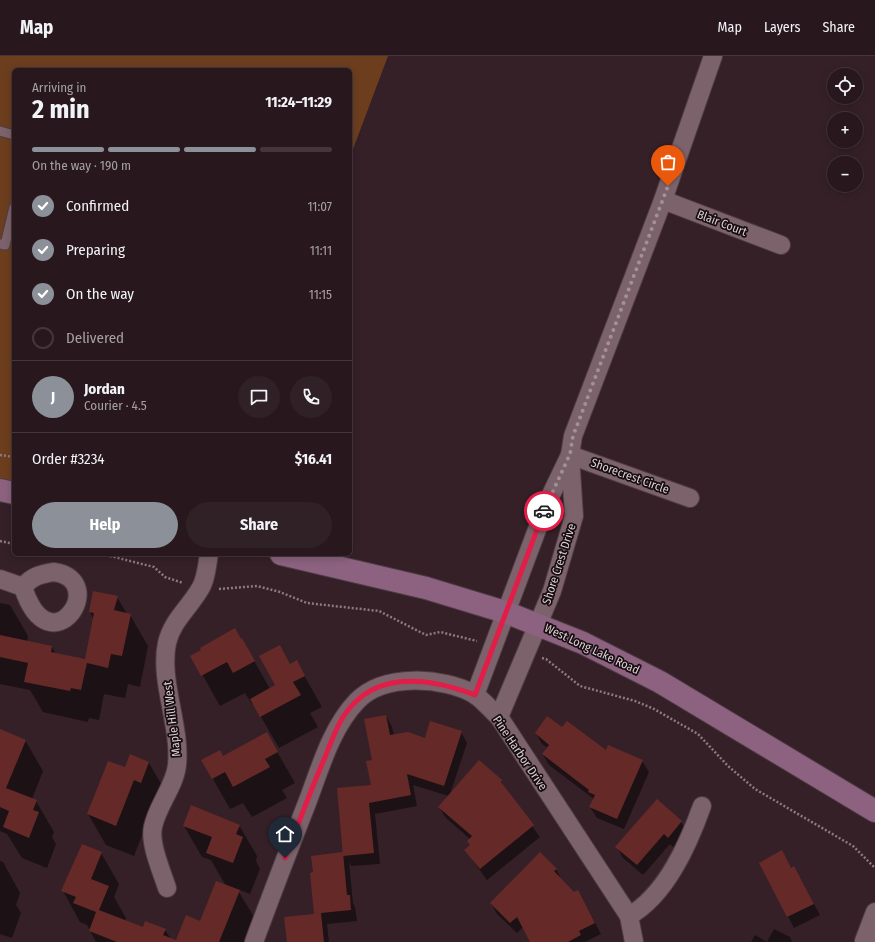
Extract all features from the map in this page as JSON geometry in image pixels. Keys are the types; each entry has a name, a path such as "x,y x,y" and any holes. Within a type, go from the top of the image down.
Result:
{"main road":[{"path":"0,490 12,493"},
{"name":"West Long Lake Road","path":"290,556 426,588 505,612 583,643 660,682 875,811"}],"street":[{"name":"Shore Crest Drive","path":"499,717 552,591 574,516 570,454 573,436 663,200 714,56"},
{"name":"Blair Court","path":"663,200 780,245"},
{"name":"Shore Crest Drive","path":"475,695 547,503 570,454"},
{"name":"Shorecrest Circle","path":"570,454 690,498"},
{"name":"Maple Hill West","path":"167,888 151,838 153,826 166,798 177,765 174,724 165,664 167,642 180,614 202,588 210,556"},
{"path":"0,579 23,587"},
{"name":"Pine Harbor Drive","path":"254,942 332,740 343,717 358,699 375,688 401,680 428,681 455,687 475,695 499,717 629,916 634,942"},
{"path":"629,916 642,909 670,875 690,839 702,806"},
{"path":"867,939 875,912"}],"lane":[{"path":"0,131 12,134"},
{"path":"0,244 4,245 12,215"}],"path":[{"path":"0,455 12,457"},
{"path":"0,541 12,544"}],"shaded area":[{"path":"0,56 388,56 352,152 352,68 12,68 12,499 0,496"}],"building":[{"path":"93,591 118,596 114,610 131,614 122,656 111,654 108,668 87,663 81,690 71,688 70,691 24,682 28,663 0,657 0,635 52,646 51,652 85,659 94,613 89,612"},
{"path":"235,628 255,661 233,673 227,662 201,676 190,656 201,650 200,648"},
{"path":"280,645 290,664 297,660 305,676 293,682 301,695 260,717 250,699 275,685 259,656"},
{"path":"386,715 390,735 408,732 425,738 430,721 462,731 444,786 407,774 411,795 369,803 374,853 343,856 337,788 371,785 366,761 372,760 364,719"},
{"path":"547,716 562,727 567,721 606,750 608,745 643,760 617,819 589,807 595,795 588,792 589,790 542,754 549,745 535,733"},
{"path":"0,729 26,740 6,788 37,800 33,810 39,812 29,838 3,827 9,811 0,807"},
{"path":"267,732 278,752 265,759 270,767 233,787 225,772 212,779 201,760 220,750 223,756"},
{"path":"130,754 149,762 141,783 134,780 116,826 87,814 108,761 125,767"},
{"path":"479,760 502,780 501,782 534,825 480,869 464,850 470,845 467,841 472,836 438,807"},
{"path":"657,799 682,821 668,838 664,834 637,865 615,847"},
{"path":"191,805 240,825 236,834 243,837 233,863 206,853 212,837 183,826"},
{"path":"82,844 102,852 91,879 109,886 99,910 143,927 145,921 166,929 163,935 176,940 186,915 200,921 216,881 240,890 219,942 117,942 89,931 96,912 73,903 76,897 61,891"},
{"path":"782,850 791,868 794,866 814,904 787,917 759,863"},
{"path":"343,852 347,895 350,895 351,910 321,913 324,942 287,942 284,917 314,914 310,873 313,872 311,856"},
{"path":"540,852 557,869 554,871 574,892 578,890 595,923 579,931 581,935 568,942 530,942 517,917 510,923 490,903"}],"way so far":[{"path":"544,511 570,454 573,436 668,186"}],"route":[{"path":"285,858 332,740 343,717 358,699 375,688 401,680 428,681 455,687 475,695 544,511"}]}
